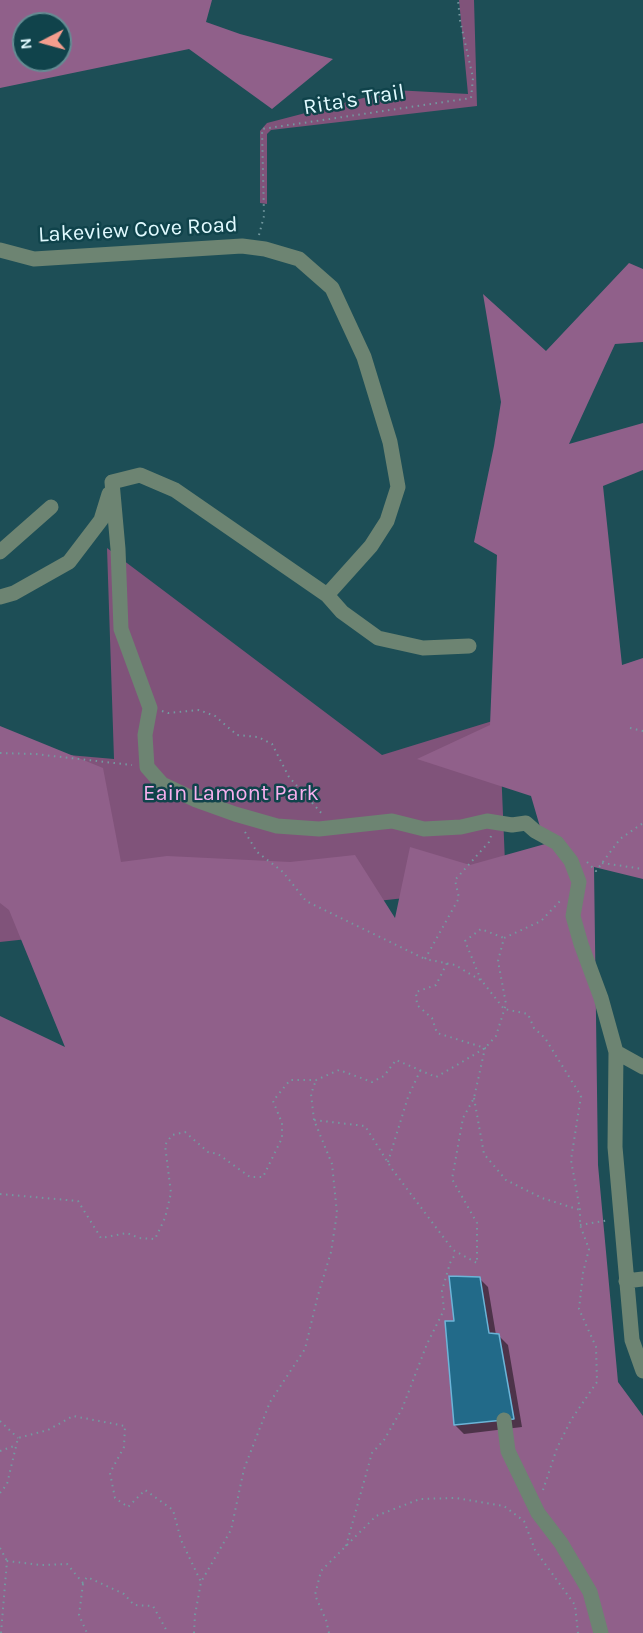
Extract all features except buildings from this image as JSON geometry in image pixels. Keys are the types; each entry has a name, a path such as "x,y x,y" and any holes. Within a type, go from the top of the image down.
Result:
{"street":[{"name":"Lakeview Cove Road","path":"0,250 34,259 242,246 299,259 332,288 364,357 390,442 398,487 387,521 371,546 327,595"},
{"path":"112,482 140,475 175,490 327,595 342,612 378,638 423,648 469,646"},
{"path":"0,597 14,593 69,562 102,520 112,482"},
{"path":"112,482 118,549 121,629 150,708 145,735 147,767 162,784 196,800 277,826 319,829 392,821 424,829 461,827 487,821 512,825 526,823 535,831 557,843 571,861 579,882 573,916 601,998 616,1052 615,1147 626,1281 632,1340 643,1371"},
{"path":"0,552 51,507"},
{"path":"616,1052 643,1067"},
{"path":"626,1281 643,1279"},
{"path":"504,1420 508,1451 538,1513 561,1543 590,1592 601,1633"}],"path":[{"name":"Rita's Trail","path":"255,248 264,216 262,129 471,98 473,78 460,20 458,0"},
{"path":"150,708 168,713 199,710 215,716 237,735 258,736 272,744 289,777 334,827"},
{"path":"630,728 643,731"},
{"path":"0,753 35,753 147,767"},
{"path":"235,814 257,852 282,872 306,901 426,959 455,964 482,981"},
{"path":"426,959 459,898 455,880 489,842 496,823"},
{"path":"563,850 580,856 597,871 620,839 643,823"},
{"path":"602,863 643,869"},
{"path":"528,1531 538,1513 557,1448 597,1382 596,1347 579,1309 583,1273 589,1249 580,1225 580,1210 571,1160 581,1096 544,1038 534,1028 528,1014 504,1009 482,981 465,941 481,929 504,938 541,921 579,882"},
{"path":"0,1194 78,1201 101,1238 127,1233 139,1238 155,1239 165,1218 171,1193 165,1145 171,1135 185,1132 208,1152 218,1154 250,1177 263,1177 282,1138 282,1123 273,1101 290,1080 316,1080 339,1070 372,1082 384,1076 396,1059 436,1077 484,1048 496,1036 506,1004 498,961 504,938"},
{"path":"447,963 436,985 416,992 417,1005 432,1018 437,1033 484,1048"},
{"path":"314,1120 365,1126 388,1162 456,1252 477,1263 477,1223 452,1179 462,1118 474,1098 484,1048"},
{"path":"388,1162 408,1097 421,1069"},
{"path":"194,1633 201,1582 231,1530 244,1468 270,1402 305,1349 331,1252 337,1213 332,1164 314,1120 311,1094 316,1080"},
{"path":"474,1098 484,1155 506,1180 542,1198 580,1210"},
{"path":"580,1225 621,1215"},
{"path":"345,1548 372,1453 384,1440 402,1409 427,1344 444,1310 442,1291 450,1263 456,1252"},
{"path":"18,1438 48,1430 73,1416 125,1426 124,1447 110,1473 115,1497 128,1507 145,1490 173,1510 181,1540 201,1582"},
{"path":"0,1421 18,1438"},
{"path":"0,1493 7,1484 18,1438"},
{"path":"0,1451 15,1446"},
{"path":"329,1633 315,1595 321,1571 376,1516 420,1499 456,1498 504,1506 524,1521 535,1550 575,1605 578,1633"},
{"path":"0,1548 7,1561 1,1633"},
{"path":"7,1561 41,1565 67,1564 83,1583"},
{"path":"87,1633 79,1615 83,1583 87,1577 124,1594 134,1605 153,1606 168,1633"}],"green space":[{"path":"459,0 474,0 477,106 271,130 267,134 267,204 260,203 260,131 267,123 394,90 468,94"},
{"name":"Eain Lamont Park","path":"107,548 382,755 499,719 506,887 0,942 0,749 114,759"}],"shaded area":[{"path":"0,0 212,0 206,22 240,34 333,59 272,109 189,49 0,88"},
{"path":"629,263 643,269 643,342 615,344 569,444 643,423 643,470 603,486 622,665 643,658 643,879 594,867 598,1165 618,1382 643,1416 643,1633 0,1633 0,1016 65,1047 9,910 0,903 0,726 103,768 121,862 167,856 290,862 355,855 395,918 410,847 470,865 545,844 531,796 417,759 490,725 497,555 474,542 501,402 483,294 546,351"}]}
